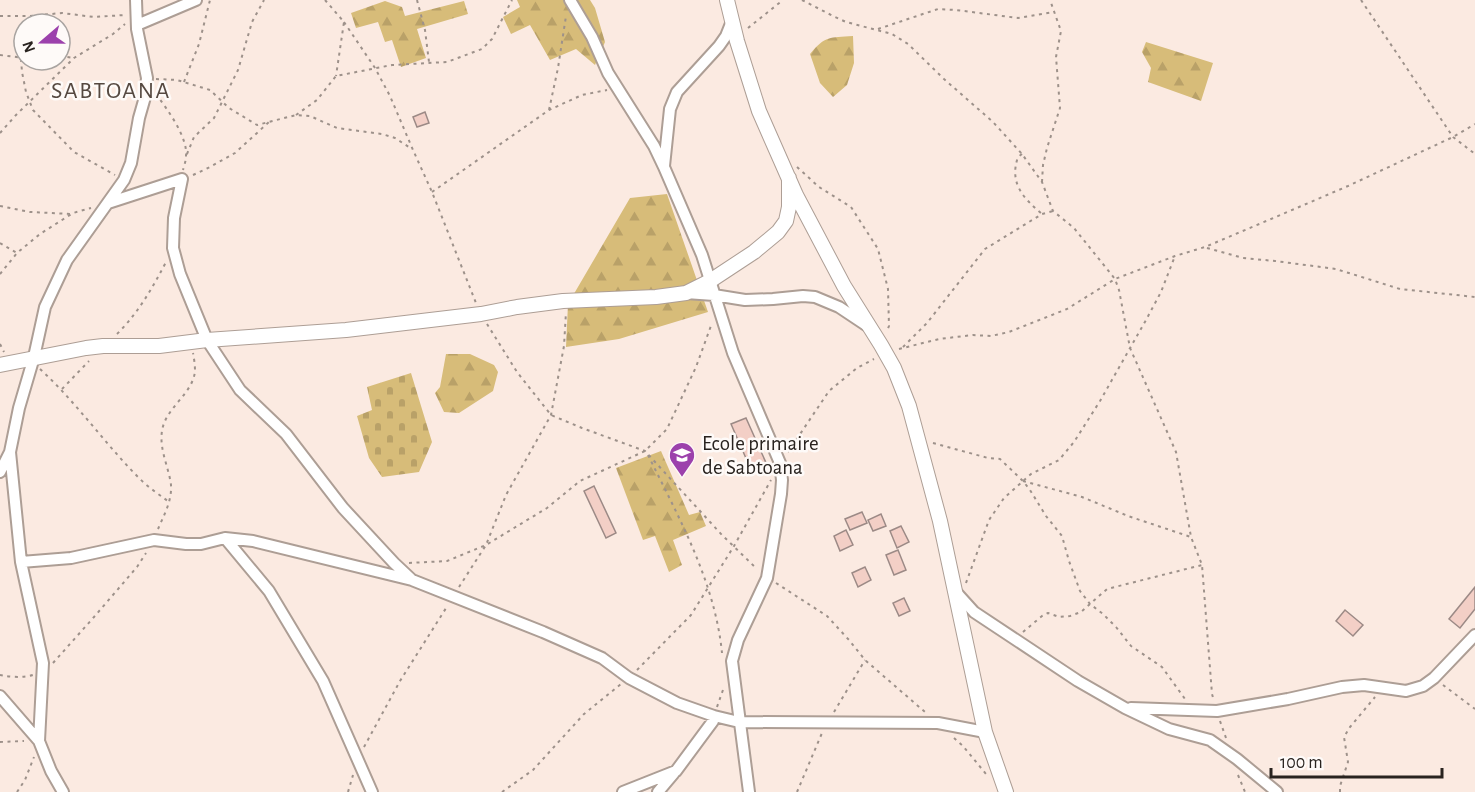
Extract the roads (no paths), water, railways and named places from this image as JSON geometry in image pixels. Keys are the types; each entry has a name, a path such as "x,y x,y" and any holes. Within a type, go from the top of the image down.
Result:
{"street":[{"path":"0,472 10,452 45,307 67,260 124,180 131,163 139,118 146,97 147,80 136,0"},
{"path":"137,20 196,0"},
{"path":"727,0 735,35 759,111 793,172 796,195 844,286 894,368 909,406 959,594 985,732 1006,792"},
{"path":"568,5 592,37 608,73 664,166 702,255 733,353 780,463 781,494 767,578 738,640 732,661 749,792"},
{"path":"664,166 670,109 677,92 720,46 732,21"},
{"path":"686,293 710,281 754,252 778,232 786,221 793,172"},
{"path":"108,203 182,179 174,218 173,249 180,274 207,340 240,390 286,434 343,508 412,580"},
{"path":"0,365 103,346 159,346 207,340 346,330 481,315 517,307 563,301 656,297 686,293 754,300 815,297 839,307 869,326"},
{"path":"10,452 21,562 43,663 39,741"},
{"path":"21,562 71,558 154,540 186,544 201,544 225,538 253,541 412,580 602,658 629,678 677,703 714,716 739,722 939,723 985,732"},
{"path":"225,538 269,591 323,681 372,792"},
{"path":"959,594 974,612 1078,681 1125,708 1169,729 1210,740 1231,754 1277,792"},
{"path":"1125,708 1217,711 1342,687 1364,685 1406,691 1423,686 1434,678 1475,635"},
{"path":"0,696 39,741 51,771 63,792"},
{"path":"658,792 713,721 714,716"},
{"path":"623,792 676,771"}],"place":[{"name":"Ecole primaire de Sabtoana","path":"682,478"}],"district":[{"name":"SABTOANA","path":"111,91"}]}
